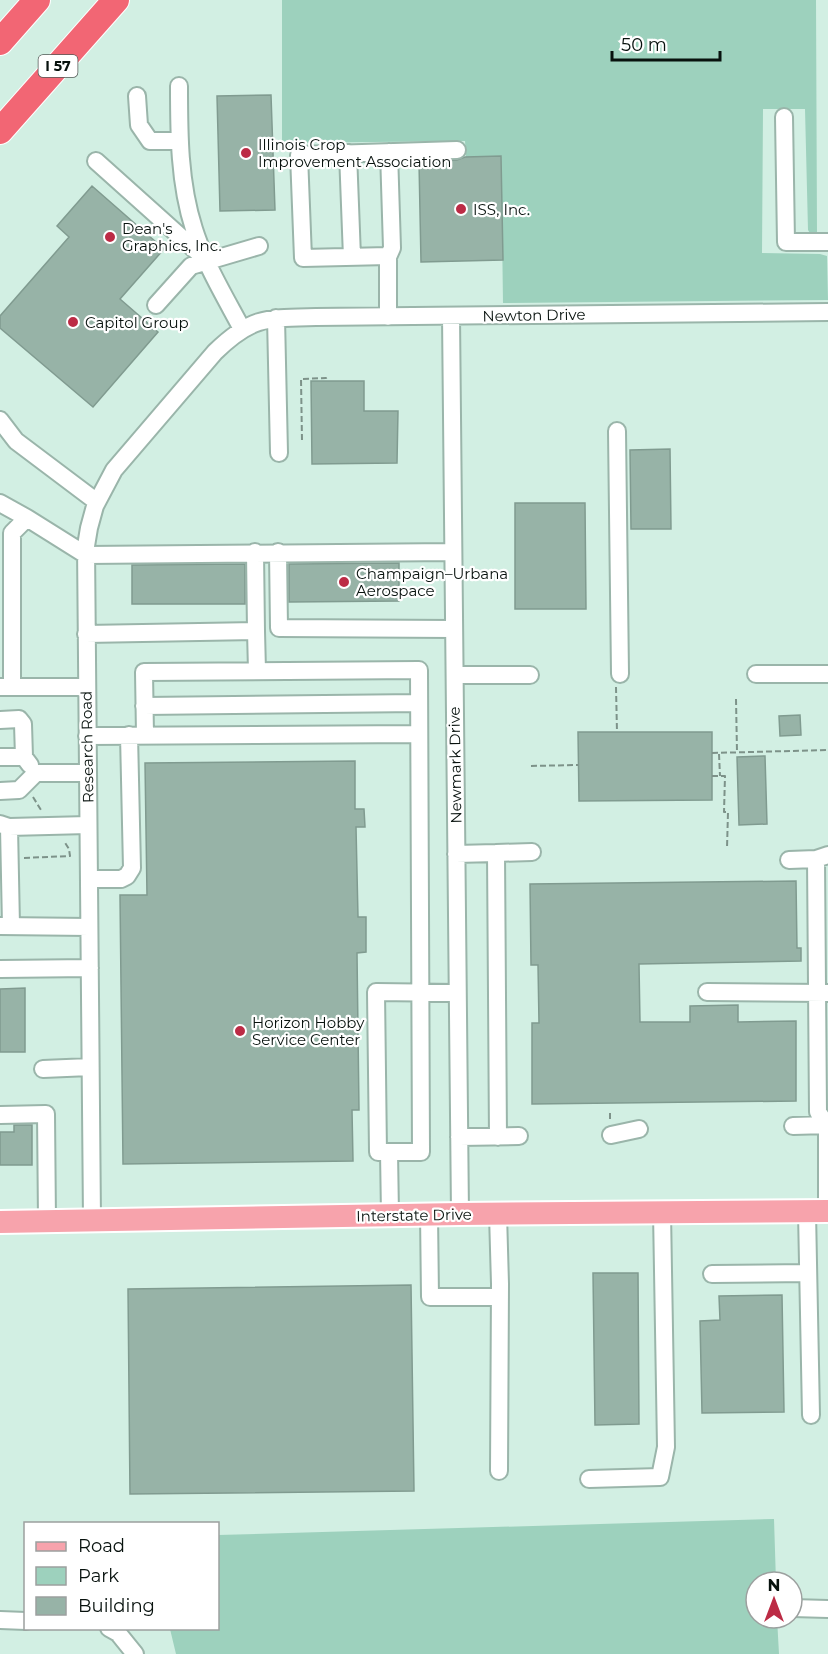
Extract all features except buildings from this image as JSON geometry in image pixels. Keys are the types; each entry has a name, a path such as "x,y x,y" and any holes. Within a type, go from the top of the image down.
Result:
{"highway":[{"path":"0,42 37,0"},
{"name":"I 57","path":"0,131 116,0"}],"main road":[{"name":"Interstate Drive","path":"0,1221 429,1214 821,1212"}],"street":[{"path":"179,86 184,189 194,229 207,261 242,329"},
{"path":"137,96 139,125 150,141 180,141"},
{"path":"784,117 786,242 828,242"},
{"path":"388,257 303,258 299,155 457,150"},
{"path":"388,317 388,257 392,248 389,152"},
{"path":"348,153 351,257"},
{"path":"96,161 207,261"},
{"path":"156,305 191,266 259,246"},
{"name":"Newton Drive","path":"242,329 260,321 276,318 828,312"},
{"name":"Newmark Drive","path":"451,316 460,1214"},
{"path":"276,318 279,453"},
{"name":"Research Road","path":"92,1220 86,634 86,555 89,528 97,502 114,470 215,352 242,329"},
{"path":"0,420 16,441 97,502"},
{"path":"618,431 618,679"},
{"path":"0,503 86,555 453,552"},
{"path":"27,518 12,533 6,687 87,687"},
{"path":"255,552 257,671"},
{"path":"278,552 279,628 454,629"},
{"path":"86,634 256,631"},
{"path":"89,879 121,879 127,876 132,868 137,735 144,706 144,672 419,670 420,992 421,1152 378,1152 376,992 420,992 458,993"},
{"path":"756,674 828,674"},
{"path":"454,675 530,675"},
{"path":"144,706 419,703"},
{"path":"0,720 19,719 23,724 24,757 36,773"},
{"path":"87,736 419,734"},
{"path":"0,757 24,757"},
{"path":"0,791 19,790 36,773 88,773"},
{"path":"88,825 4,825 6,926 89,927"},
{"path":"456,854 531,852"},
{"path":"496,853 498,1137"},
{"path":"789,860 822,857 822,993 818,1112 827,1125 821,1212 808,1272 811,1415"},
{"path":"0,969 90,968"},
{"path":"707,992 822,993"},
{"path":"43,1069 90,1067"},
{"path":"0,1115 46,1114 47,1221"},
{"path":"793,1126 827,1125"},
{"path":"611,1135 639,1129"},
{"path":"459,1137 519,1136"},
{"path":"389,1152 390,1215"},
{"path":"589,1479 660,1477 666,1448 662,1212"},
{"path":"429,1214 430,1297 500,1297"},
{"path":"498,1214 499,1472"},
{"path":"712,1274 808,1272"},
{"path":"804,1608 828,1609"},
{"path":"0,1620 24,1621"},
{"path":"111,1630 118,1634 135,1654"}],"path":[{"path":"302,440 301,379 326,378 327,381"},
{"path":"616,732 618,679"},
{"path":"736,699 737,752"},
{"path":"712,753 828,750"},
{"path":"719,753 720,776"},
{"path":"531,766 578,765"},
{"path":"712,776 725,776 724,812 728,812 727,848"}],"green space":[{"path":"282,0 816,0 817,234 811,235 808,230 805,109 763,109 762,253 827,256 828,300 503,303 501,156 466,157 465,141 282,143"},
{"path":"774,1519 776,1570 744,1570 744,1630 778,1630 779,1654 176,1654 170,1630 219,1630 219,1535"}],"place":[{"name":"Illinois Crop Improvement Association","path":"246,153"},
{"name":"ISS, Inc.","path":"461,209"},
{"name":"Dean's Graphics, Inc.","path":"110,237"},
{"name":"Capitol Group","path":"73,322"},
{"name":"Champaign–Urbana Aerospace","path":"344,582"},
{"name":"Horizon Hobby Service Center","path":"240,1031"}]}
